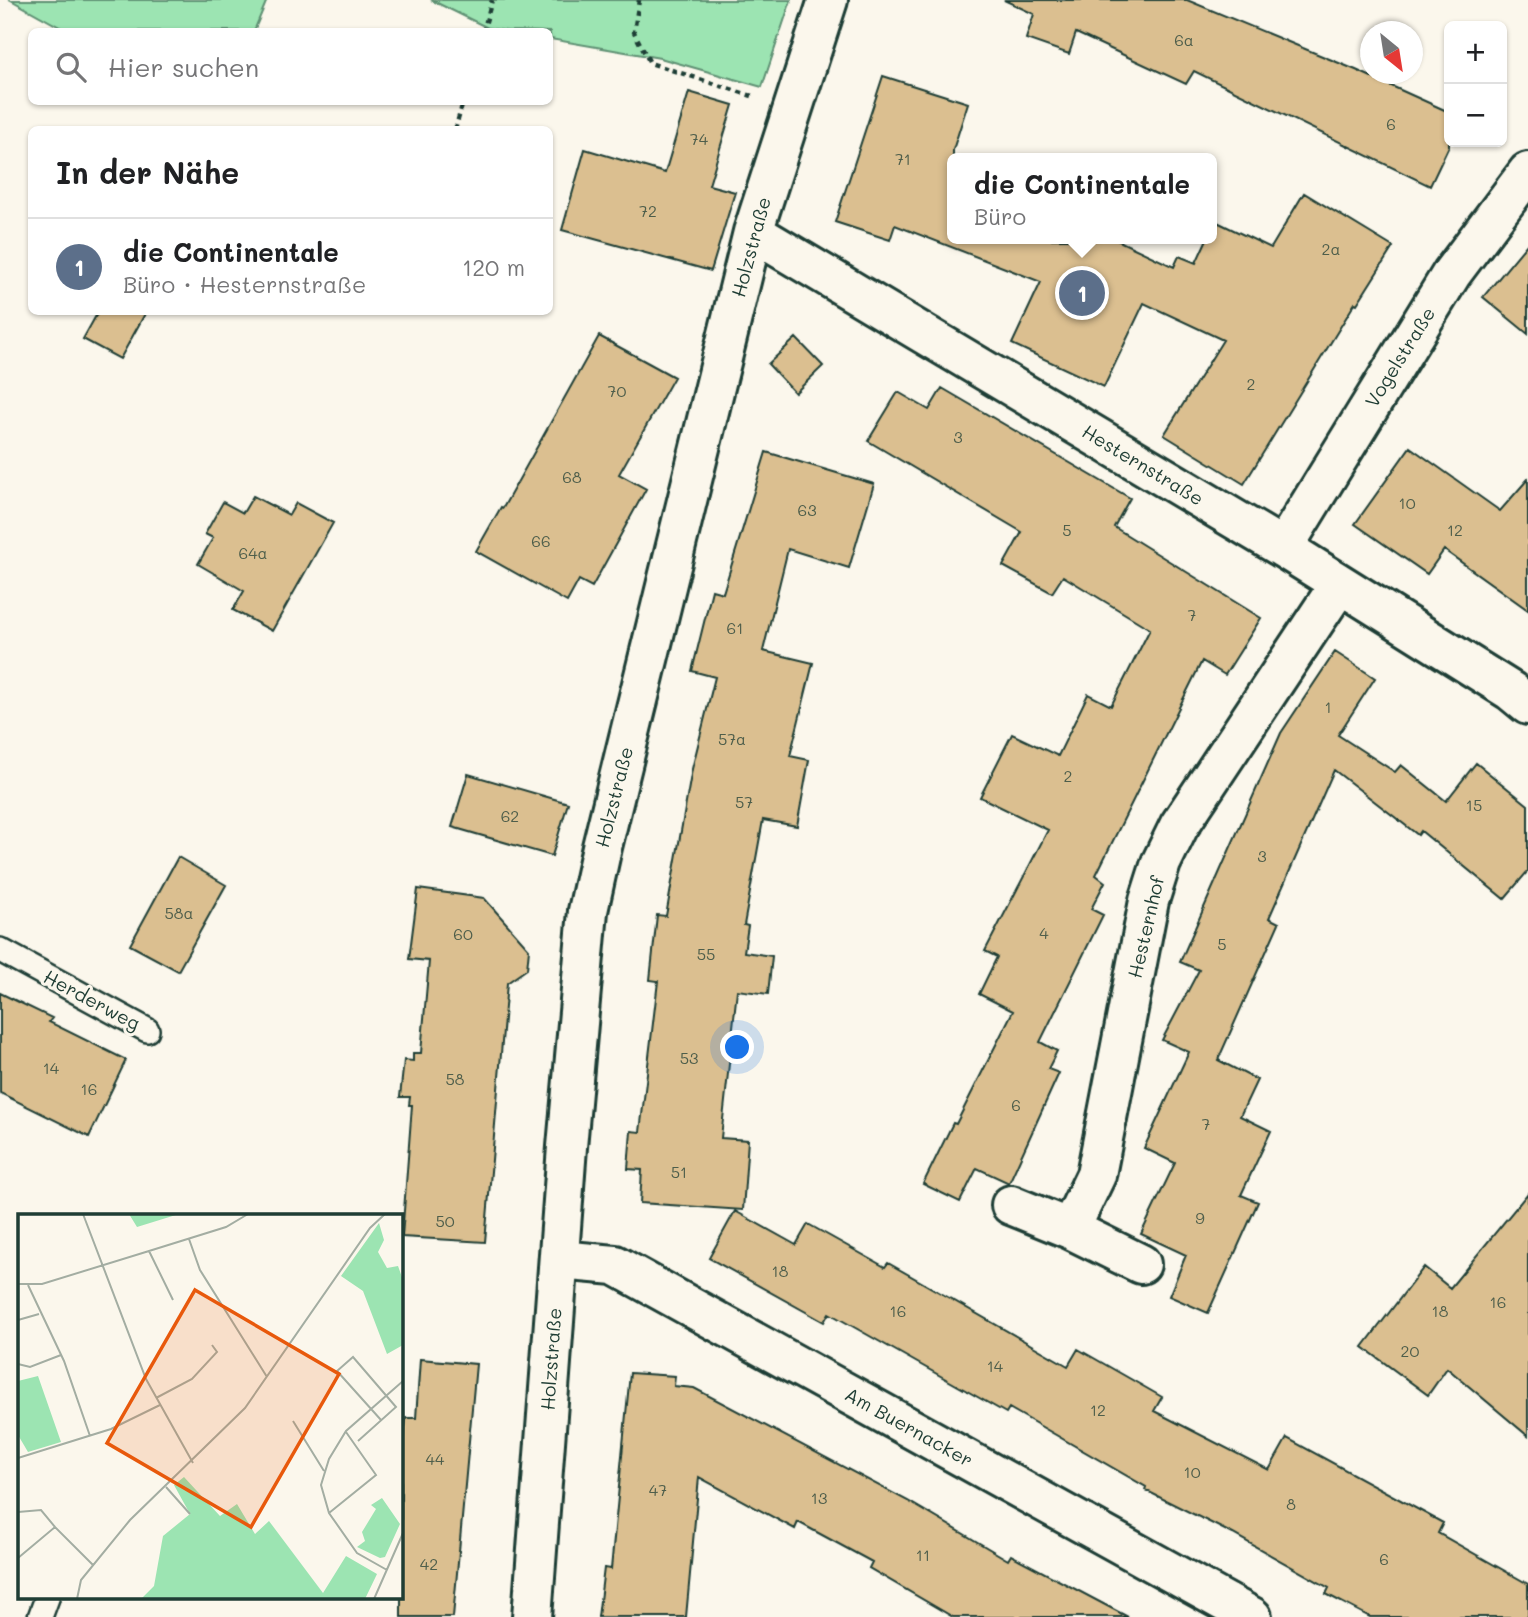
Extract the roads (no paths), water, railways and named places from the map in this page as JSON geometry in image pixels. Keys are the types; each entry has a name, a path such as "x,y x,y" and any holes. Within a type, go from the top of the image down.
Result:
{"street":[{"name":"Holzstraße","path":"532,1617 566,1147 589,911 628,739 753,232 828,0"},
{"name":"Vogelstraße","path":"1283,548 1452,273 1528,172"},
{"name":"Hesternstraße","path":"753,232 1283,548 1511,691 1528,705"},
{"name":"Hesternhof","path":"1070,1229 1096,1175 1149,901 1161,863 1179,826 1339,585"},
{"path":"1011,1205 1070,1229 1141,1264"},
{"name":"Am Buernacker","path":"559,1259 615,1265 1252,1617"}],"lane":[{"name":"Herderweg","path":"0,950 147,1030"},
{"path":"40,1617 46,1600"}],"place":[{"name":"die Continentale","path":"1082,293"}]}
